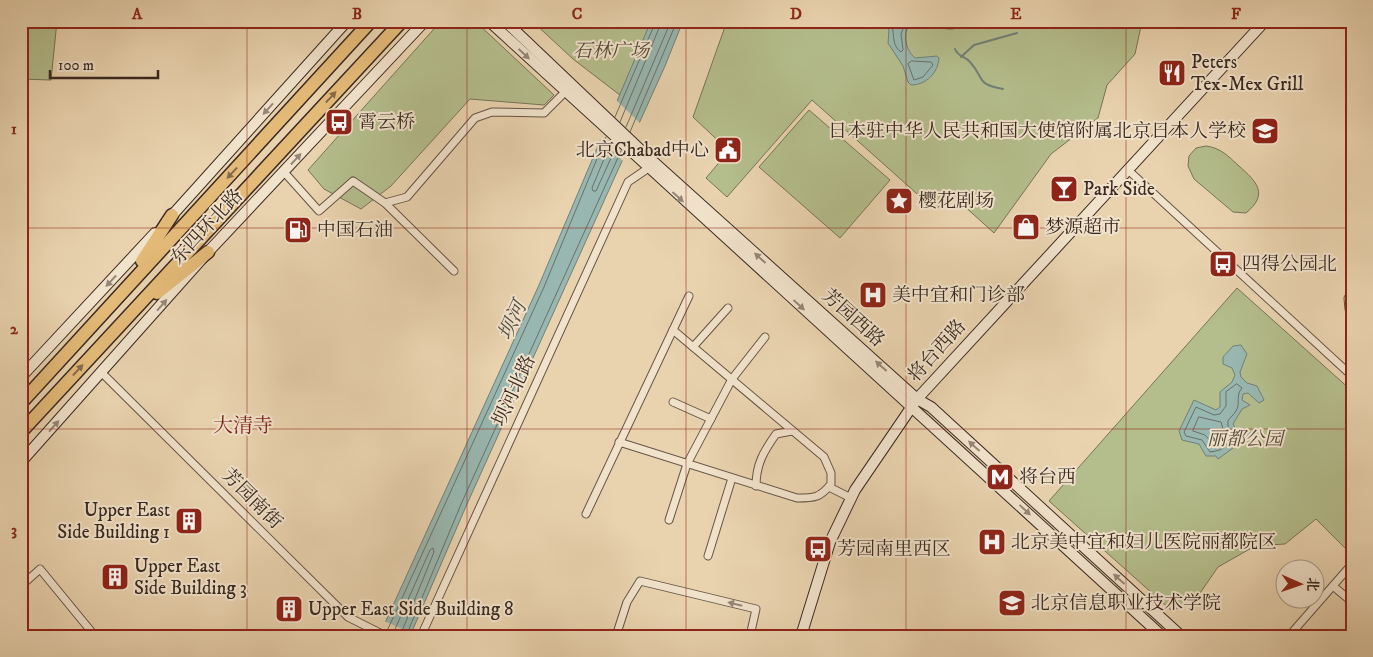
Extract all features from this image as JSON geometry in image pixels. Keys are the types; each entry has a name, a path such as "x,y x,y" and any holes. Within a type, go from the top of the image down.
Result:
{"highway":[{"name":"东四环北路","path":"21,403 371,21"},
{"name":"东四环北路","path":"21,432 402,21"},
{"path":"120,294 172,216"},
{"path":"124,320 208,252"}],"street":[{"name":"东四环北路","path":"21,377 172,216 347,21"},
{"name":"东四环北路","path":"21,462 208,252 426,21"},
{"name":"芳园西路","path":"489,21 565,92 598,115"},
{"name":"芳园西路","path":"505,21 645,163 915,402 1162,636"},
{"name":"将台西路","path":"801,636 830,542 851,498 915,402 1127,169 1265,21"},
{"path":"385,203 407,197 475,118 492,112 544,113 565,92"},
{"name":"坝河北路","path":"421,636 628,182 645,163"},
{"path":"1127,169 1352,376"},
{"path":"284,172 319,211 353,182 385,203 454,271"},
{"path":"1352,294 1348,298 1348,309 1352,313"},
{"path":"586,514 689,296"},
{"path":"693,346 728,308"},
{"path":"619,442 797,498 811,498 823,494 831,484 830,473 824,456 673,330"},
{"path":"669,520 687,464 732,379 765,337"},
{"name":"芳园南街","path":"102,373 348,617 386,636"},
{"path":"673,402 711,419"},
{"name":"芳园西路","path":"915,402 931,407 1181,636"},
{"path":"756,486 756,473 762,454 776,434 792,431"},
{"path":"708,556 732,478"},
{"path":"829,487 851,498"},
{"path":"1289,636 1352,564"},
{"path":"21,586 40,569 96,636"},
{"path":"616,636 627,602 640,581 756,609 750,636"},
{"path":"1333,586 1352,602"}],"green space":[{"path":"21,21 57,21 51,80 21,79"},
{"path":"441,21 475,21 554,95 544,105 470,99 391,186 361,209 324,189 308,170"},
{"name":"石林广场","path":"532,21 655,21 625,99 573,59"},
{"path":"727,21 1198,21 1194,26 1141,26 1135,54 1107,85 1098,118 1051,154 994,233 952,195 935,210 812,100 727,197 706,178 729,151 693,117"},
{"path":"809,110 890,180 840,238 759,167"},
{"path":"1206,146 1224,153 1251,177 1258,188 1257,200 1246,213 1233,212 1194,179 1188,166 1189,156 1196,148"},
{"name":"丽都公园","path":"1237,288 1352,391 1352,542 1346,549 1316,519 1285,544 1255,546 1218,567 1196,599 1172,611 1049,501"}],"water":[{"path":"651,21 683,21 665,66 467,504 410,636 379,636 539,285"},
{"path":"882,21 917,21 908,28 906,33 908,49 915,58 937,56 939,58 934,73 922,83 911,85 908,82 903,66 888,43 889,30"},
{"path":"923,21 963,21 955,29 950,29"},
{"path":"1241,345 1247,354 1240,372 1241,377 1247,383 1257,386 1264,400 1259,403 1248,393 1243,394 1242,400 1250,405 1242,409 1233,424 1237,431 1250,432 1251,435 1239,444 1233,443 1233,448 1218,459 1216,456 1206,456 1199,444 1182,440 1179,431 1194,400 1216,410 1220,407 1220,392 1232,382 1235,375 1232,368 1223,364 1223,357 1233,346"}],"pier":[{"path":"615,99 642,125 624,162 598,137"},
{"path":"384,621 414,634 413,636 377,636"}],"waterway":[{"path":"961,57 974,45 1017,33"},
{"path":"955,49 958,54 970,62 984,82 1003,89"}],"place":[{"name":"Peters Tex-Mex Grill","path":"1172,73"},
{"name":"霄云桥","path":"339,122"},
{"name":"日本驻中华人民共和国大使馆附属北京日本人学校","path":"1265,131"},
{"name":"北京Chabad中心","path":"728,150"},
{"name":"Park Side","path":"1064,189"},
{"name":"樱花剧场","path":"899,201"},
{"name":"梦源超市","path":"1026,227"},
{"name":"中国石油","path":"298,230"},
{"name":"四得公园北","path":"1223,264"},
{"name":"美中宜和门诊部","path":"873,295"},
{"name":"将台西","path":"1000,477"},
{"name":"Upper East Side Building 1","path":"189,521"},
{"name":"北京美中宜和妇儿医院丽都院区","path":"992,542"},
{"name":"芳园南里西区","path":"818,549"},
{"name":"Upper East Side Building 3","path":"115,577"},
{"name":"北京信息职业技术学院","path":"1012,603"},
{"name":"Upper East Side Building 8","path":"289,609"}],"district":[{"name":"大清寺","path":"243,426"}],"water label":[{"name":"坝河","path":"513,321"}]}
